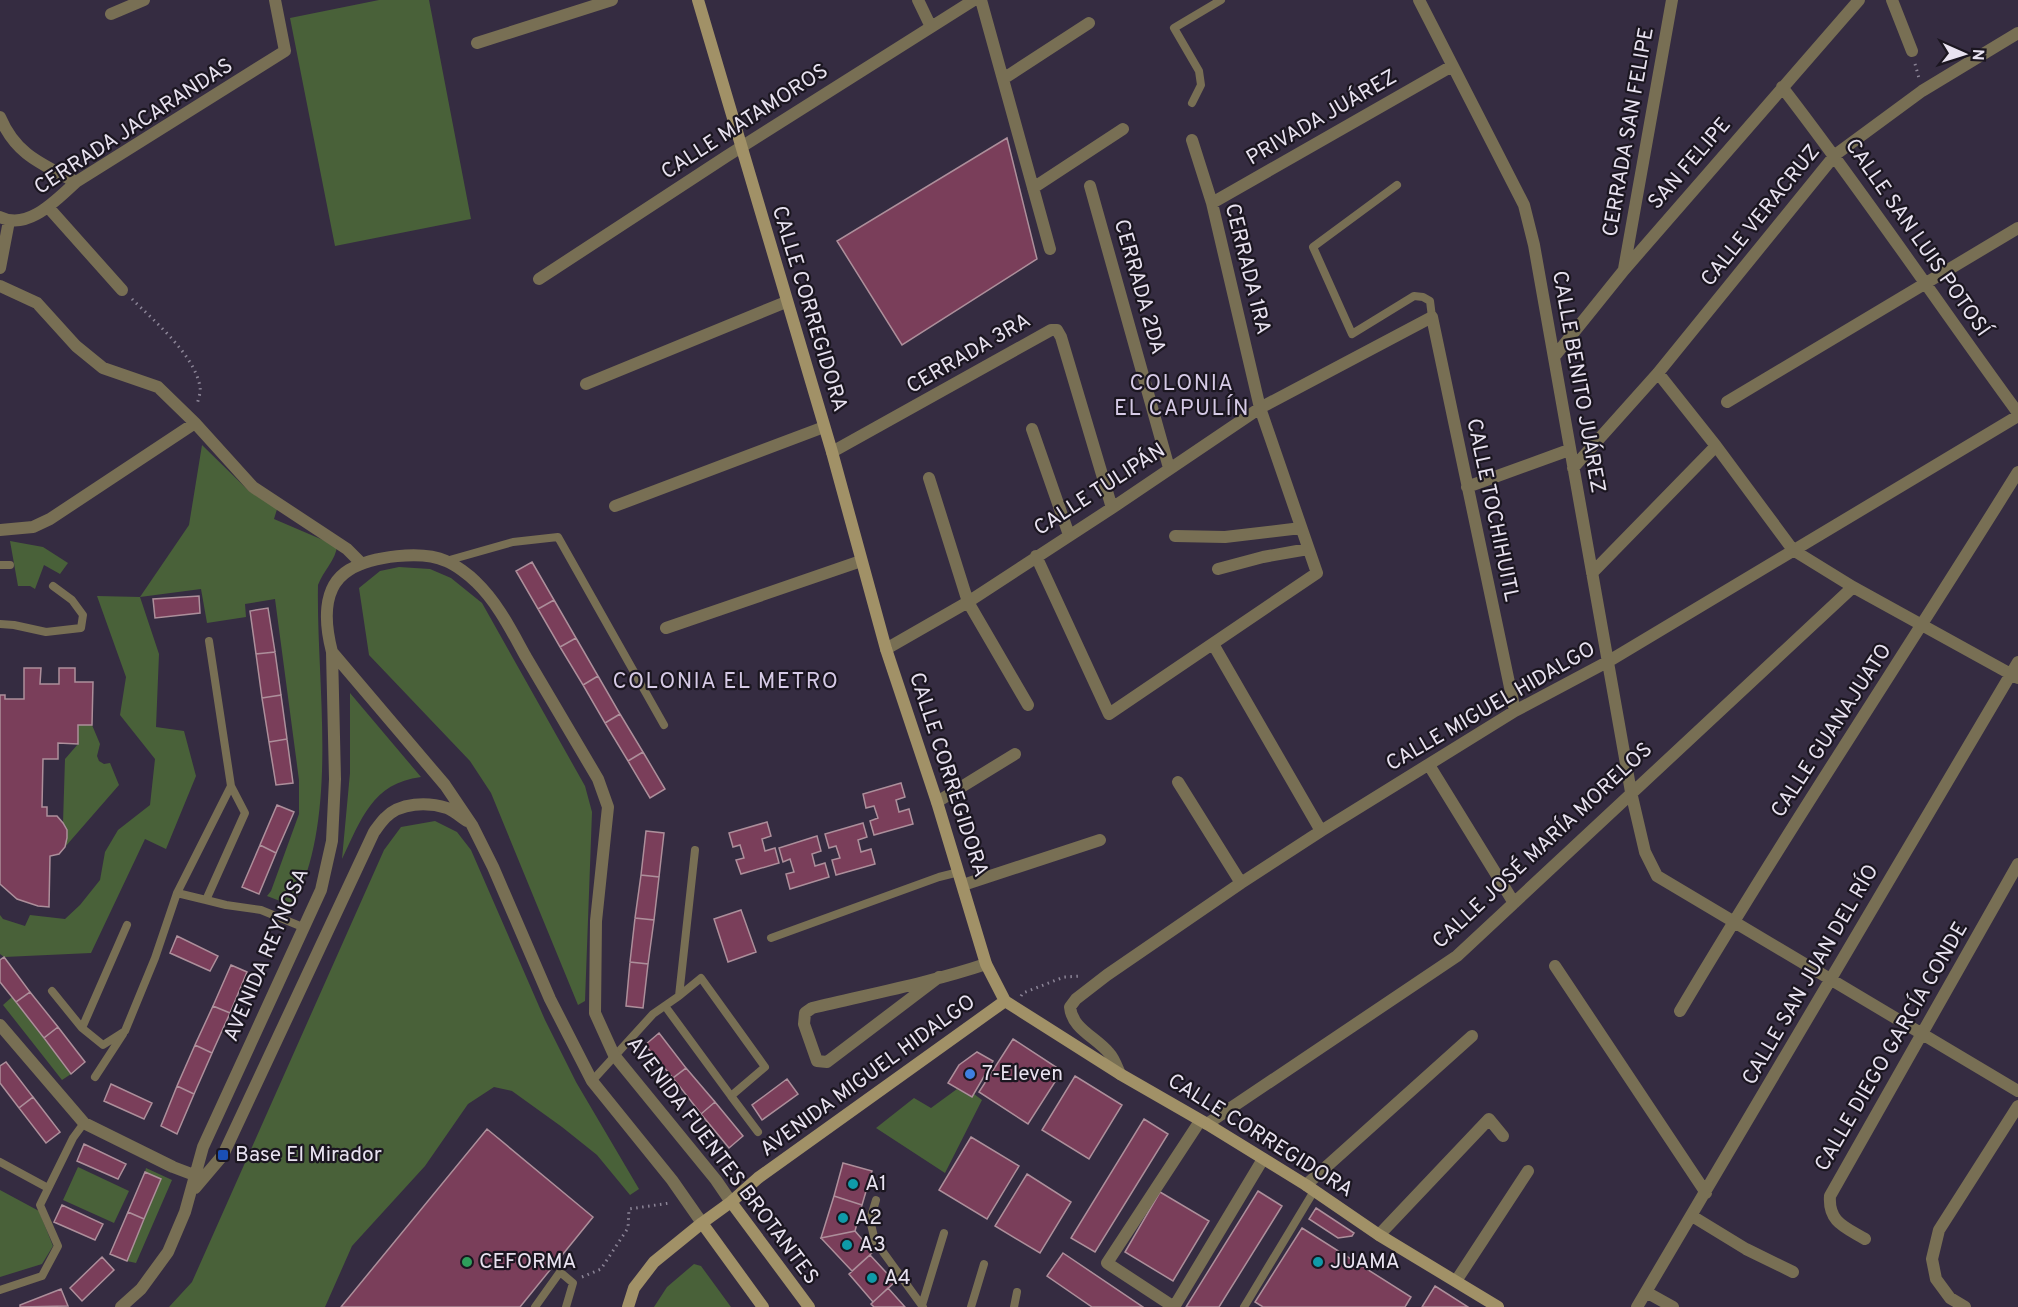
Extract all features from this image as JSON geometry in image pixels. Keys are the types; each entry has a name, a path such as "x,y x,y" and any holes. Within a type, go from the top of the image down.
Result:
{"street":[{"path":"111,14 144,0"},
{"name":"CERRADA JACARANDAS","path":"5,219 29,219 48,207 76,182 285,51 275,0"},
{"path":"477,43 612,0"},
{"name":"CALLE CORREGIDORA","path":"698,0 832,452 886,649 937,802 986,964 1009,1004 1120,1074 1204,1122 1310,1188 1379,1235 1498,1307"},
{"path":"918,0 931,27"},
{"name":"CALLE MATAMOROS","path":"539,279 974,0"},
{"path":"981,0 1050,249"},
{"name":"CALLE BENITO JUÁREZ","path":"1419,0 1524,205 1534,245 1631,792 1645,852 1657,876 2018,1091"},
{"path":"1427,16 1432,0"},
{"name":"CERRADA SAN FELIPE","path":"1624,270 1672,0"},
{"name":"SAN FELIPE","path":"1554,357 1624,270 1859,0"},
{"path":"1892,0 1912,51"},
{"path":"1003,79 1089,23"},
{"name":"CALLE VERACRUZ","path":"1573,468 1658,373 1835,155 1923,91 2018,33"},
{"name":"PRIVADA JUÁREZ","path":"1212,203 1452,66"},
{"name":"CALLE SAN LUIS POTOSÍ","path":"1782,87 1835,155 2018,415"},
{"path":"0,117 7,134 23,152 76,182"},
{"path":"1033,188 1123,129"},
{"name":"CERRADA 1RA","path":"1192,140 1212,203 1260,408 1317,573 1213,644"},
{"name":"CERRADA 2DA","path":"1090,186 1169,468"},
{"path":"48,207 122,290"},
{"path":"0,268 5,219"},
{"path":"1727,402 2018,228"},
{"path":"0,286 37,303 76,346 103,368 158,387 195,423 253,487 347,549 361,563"},
{"path":"586,384 786,302"},
{"name":"CALLE TULIPÁN","path":"886,649 968,602 1260,408 1432,316"},
{"name":"CALLE TOCHIHUITL","path":"1432,316 1515,711"},
{"name":"CERRADA 3RA","path":"832,452 1051,330 1057,330 1112,508"},
{"path":"1658,373 1716,446 1793,550 1923,626 2015,676"},
{"name":"CALLE MIGUEL HIDALGO","path":"1120,1074 1110,1054 1071,1016 1070,1007 1076,999 1107,975 1241,883 1515,711 1609,661 2018,415"},
{"path":"0,530 33,527 50,519 195,423"},
{"path":"615,506 824,427"},
{"path":"1032,429 1069,536"},
{"path":"1592,573 1716,446"},
{"path":"1467,487 1569,450"},
{"name":"CALLE GUANAJUATO","path":"1680,1011 1733,922 1923,626 2018,472"},
{"path":"929,478 968,602 1028,705"},
{"path":"1175,536 1226,537 1301,528"},
{"path":"1218,569 1263,557 1308,549"},
{"name":"AVENIDA FUENTES BROTANTES","path":"763,1307 687,1201 592,1081 549,999 493,867 472,825 445,785 332,652 327,635 325,614 331,593 342,574 361,563 387,557 418,556 446,561 476,581 500,612 598,779 608,807 596,921 595,1013 614,1055 716,1180 809,1307"},
{"path":"1036,556 1109,714 1213,644 1322,831"},
{"path":"666,628 861,561"},
{"name":"CALLE JOSÉ MARÍA MORELOS","path":"1204,1122 1456,956 1853,586"},
{"name":"AVENIDA REYNOSA","path":"121,1307 141,1289 168,1252 198,1177 203,1147 321,890 332,841 335,779 332,652"},
{"name":"CALLE SAN JUAN DEL RÍO","path":"1638,1307 1830,980 2015,676 2018,662"},
{"path":"937,802 1015,754"},
{"path":"1429,765 1514,903"},
{"path":"1178,782 1241,883"},
{"name":"AVENIDA REYNOSA","path":"198,1177 223,1155 374,832 386,816 401,807 417,804 434,805 449,809 472,825"},
{"path":"963,885 1100,840"},
{"name":"CALLE DIEGO GARCÍA CONDE","path":"1865,1239 1836,1221 1829,1209 1830,1196 2018,864"},
{"path":"939,977 827,1062 817,1061 804,1024 805,1013 812,1008 986,964"},
{"path":"1555,966 1706,1193"},
{"name":"AVENIDA MIGUEL HIDALGO","path":"628,1307 634,1288 654,1262 702,1223 759,1178 1009,1004"},
{"path":"0,1025 84,1123 198,1177"},
{"path":"1310,1188 1472,1036"},
{"path":"1965,1307 1950,1298 1936,1279 1932,1259 1940,1230 2018,1106"},
{"path":"1379,1235 1489,1119 1503,1136"},
{"path":"1204,1122 1107,1263 1174,1307 1263,1159"},
{"path":"1456,1281 1527,1171"},
{"path":"1692,1216 1746,1249 1792,1272"},
{"path":"1646,1292 1673,1307"}],"lane":[{"path":"1192,104 1201,86 1199,71 1173,28 1221,0"},
{"path":"1398,186 1313,247 1352,334 1414,296 1430,301 1432,316"},
{"path":"446,561 513,543 558,537 664,725"},
{"path":"0,565 10,565"},
{"path":"0,624 46,632 81,628 83,615 72,600 53,586"},
{"path":"206,900 245,813 231,786 209,641"},
{"path":"95,1077 125,1031 155,958 177,893 231,786"},
{"path":"679,996 695,850"},
{"path":"771,939 939,877 959,872"},
{"path":"177,893 226,905 261,910 305,928"},
{"path":"82,1028 127,925"},
{"path":"592,1081 653,1014 701,978 765,1067 731,1096"},
{"path":"52,991 82,1028 103,1045 125,1031"},
{"path":"665,1006 758,1132"},
{"path":"0,1290 42,1276 58,1246 40,1205 73,1138 84,1123"},
{"path":"0,1162 48,1188"},
{"path":"1245,1307 1310,1188"},
{"path":"876,1200 870,1220 875,1241 923,1306"},
{"path":"923,1306 944,1233"},
{"path":"971,1307 984,1264"},
{"path":"535,1307 560,1272 573,1283 566,1307"},
{"path":"1014,1307 1017,1292"}],"path":[{"path":"1912,51 1923,91"},
{"path":"122,290 156,323 194,366 200,388 195,423"},
{"path":"1009,1004 1023,993 1064,977 1107,975"},
{"path":"573,1283 601,1269 628,1228 629,1209 687,1201"}],"green space":[{"path":"379,0 429,0 471,219 335,246 290,18"},
{"path":"202,445 250,492 278,506 274,519 337,546 318,585 322,706 321,791 316,832 307,870 293,906 267,896 271,891 299,814 299,780 275,599 245,604 246,617 207,623 201,589 140,597 189,525"},
{"path":"10,541 43,547 68,563 60,574 44,565 35,589 30,586 18,586"},
{"path":"399,567 430,569 451,578 482,603 585,786 592,812 585,1001 578,1005 491,793 470,761 369,655 359,588 380,571"},
{"path":"97,596 140,597 159,654 156,727 184,731 196,776 166,849 145,839 91,953 4,957 0,954 0,915 3,919 25,926 30,915 65,919 80,905 100,880 105,852 118,830 150,805 155,759 120,715 126,677"},
{"path":"350,693 421,777 404,781 379,795 362,817 342,859 350,773"},
{"path":"78,725 92,725 100,744 97,756 99,761 104,764 110,763 119,785 65,847 67,835 63,823 65,759 78,744"},
{"path":"435,821 457,832 471,850 545,1020 576,1082 639,1189 630,1195 597,1155 562,1127 512,1091 494,1087 468,1104 425,1166 352,1246 325,1307 169,1307 192,1282 384,850 401,827"},
{"path":"12,997 71,1074 62,1080 3,1005"},
{"path":"957,1089 971,1097 974,1094 982,1100 945,1173 876,1128 914,1098 931,1108"},
{"path":"78,1167 129,1191 114,1223 63,1200"},
{"path":"146,1168 172,1180 136,1263 127,1261 161,1179 145,1172"},
{"path":"0,1190 39,1211 53,1246 42,1264 0,1277"},
{"path":"694,1264 701,1266 731,1307 654,1307 667,1287"}],"building":[{"path":"1007,138 1037,259 902,345 837,241"},
{"path":"532,562 554,600 538,609 516,571"},
{"path":"199,596 200,613 155,618 153,599"},
{"path":"554,600 576,638 560,647 538,609"},
{"path":"268,608 275,652 256,654 250,611"},
{"path":"576,638 598,676 583,685 560,647"},
{"path":"275,652 281,695 262,698 256,654"},
{"path":"24,668 41,668 40,684 59,684 59,668 75,668 75,682 93,682 92,725 78,725 78,744 58,743 58,759 43,759 42,807 47,807 47,816 57,816 67,830 65,847 59,854 50,856 49,907 17,899 0,884 0,695 5,695 5,699 24,699"},
{"path":"598,676 620,714 605,723 583,685"},
{"path":"281,695 287,739 269,742 262,698"},
{"path":"620,714 643,752 628,761 605,723"},
{"path":"287,739 293,783 276,785 269,742"},
{"path":"643,752 665,789 650,798 628,761"},
{"path":"901,783 905,797 896,800 899,812 909,809 913,824 874,835 870,821 878,818 874,806 866,808 863,794"},
{"path":"277,805 294,812 276,853 260,845"},
{"path":"767,822 771,836 762,839 765,851 775,848 779,863 741,874 736,860 744,858 740,845 733,847 729,833"},
{"path":"863,823 867,837 858,840 861,852 871,849 875,864 836,875 832,860 840,858 836,846 829,848 825,834"},
{"path":"646,831 664,833 659,877 641,875"},
{"path":"817,836 821,851 812,854 815,866 825,863 829,877 790,889 786,874 794,872 790,859 783,862 779,848"},
{"path":"260,845 276,853 259,894 242,887"},
{"path":"641,875 659,877 654,920 635,918"},
{"path":"741,910 756,952 728,962 714,919"},
{"path":"635,918 654,920 648,964 630,962"},
{"path":"177,936 218,956 210,971 170,953"},
{"path":"4,957 30,992 16,1002 0,982 0,960"},
{"path":"630,962 648,964 643,1008 626,1006"},
{"path":"231,965 247,972 230,1013 213,1006"},
{"path":"30,992 58,1027 44,1038 16,1002"},
{"path":"213,1006 230,1013 212,1053 195,1045"},
{"path":"58,1027 85,1062 71,1074 44,1038"},
{"path":"659,1033 686,1068 673,1078 645,1045"},
{"path":"1013,1039 1062,1071 1028,1124 979,1092"},
{"path":"195,1045 212,1053 194,1094 177,1086"},
{"name":"7-Eleven","path":"977,1052 993,1061 972,1097 948,1083 959,1065"},
{"path":"6,1062 33,1097 19,1108 0,1083 0,1066"},
{"path":"686,1068 715,1102 701,1114 673,1078"},
{"path":"1075,1076 1122,1105 1089,1159 1042,1130"},
{"path":"787,1079 798,1094 762,1120 752,1105"},
{"path":"111,1084 152,1103 144,1119 104,1101"},
{"path":"177,1086 194,1094 177,1134 161,1126"},
{"path":"33,1097 60,1132 46,1143 19,1108"},
{"path":"715,1102 743,1136 729,1148 701,1114"},
{"path":"1144,1119 1168,1134 1095,1252 1071,1238"},
{"name":"CEFORMA","path":"487,1129 593,1217 520,1307 341,1307"},
{"path":"971,1137 1019,1166 987,1219 939,1190"},
{"path":"84,1144 126,1164 118,1179 77,1161"},
{"name":"A1","path":"843,1163 872,1171 862,1205 834,1196"},
{"path":"145,1172 161,1179 144,1219 128,1212"},
{"path":"1027,1174 1071,1202 1040,1253 995,1226"},
{"path":"1258,1191 1282,1206 1219,1307 1186,1307"},
{"path":"1160,1192 1209,1221 1173,1281 1125,1252"},
{"name":"A2","path":"834,1196 862,1205 855,1231 821,1238"},
{"path":"62,1205 103,1224 95,1240 54,1222"},
{"path":"1316,1208 1354,1233 1352,1236 1338,1238 1309,1219"},
{"path":"128,1212 144,1219 127,1261 110,1254"},
{"name":"JUAMA","path":"1302,1228 1411,1297 1405,1307 1263,1307 1255,1302"},
{"name":"A3","path":"855,1231 873,1252 852,1271 821,1238"},
{"path":"1063,1253 1143,1307 1092,1307 1047,1276"},
{"name":"A4","path":"870,1255 895,1282 873,1302 849,1274"},
{"path":"102,1257 114,1270 82,1301 70,1288"},
{"path":"1435,1286 1468,1307 1422,1307"},
{"path":"888,1288 905,1307 874,1307 871,1304"},
{"path":"61,1289 68,1306 20,1307 20,1305"}],"place":[{"name":"7-Eleven","path":"970,1074"},
{"name":"Base El Mirador","path":"223,1155"},
{"name":"A1","path":"853,1184"},
{"name":"A2","path":"843,1218"},
{"name":"A3","path":"847,1245"},
{"name":"CEFORMA","path":"467,1262"},
{"name":"JUAMA","path":"1318,1262"},
{"name":"A4","path":"872,1278"}],"district":[{"name":"COLONIA EL CAPULÍN","path":"1182,396"},
{"name":"COLONIA EL METRO","path":"726,682"}]}
